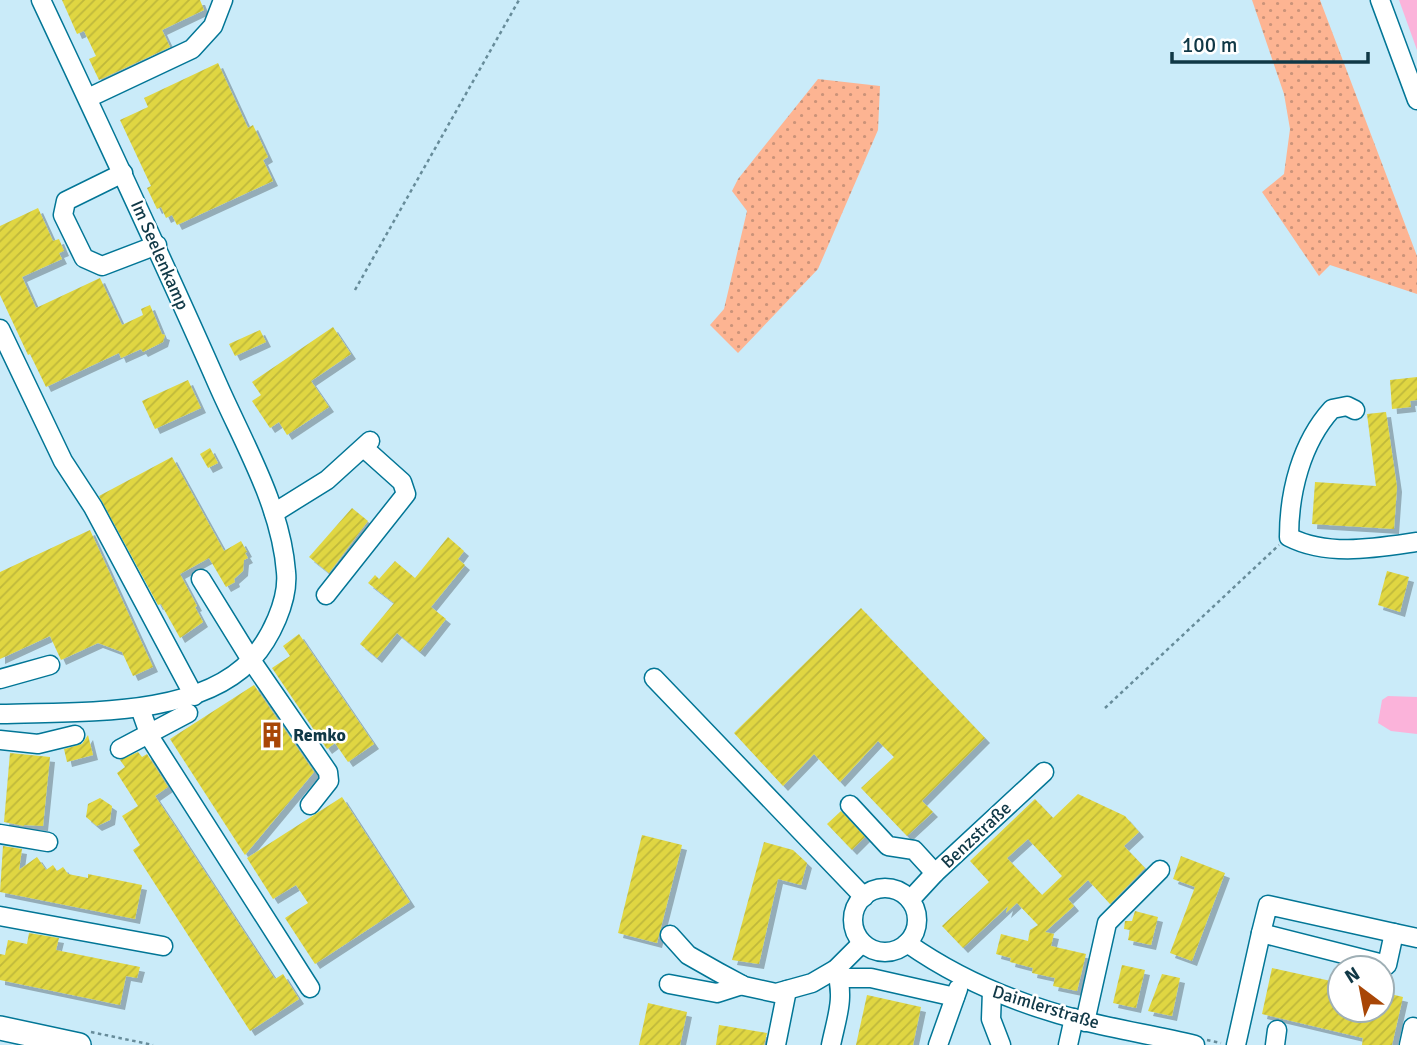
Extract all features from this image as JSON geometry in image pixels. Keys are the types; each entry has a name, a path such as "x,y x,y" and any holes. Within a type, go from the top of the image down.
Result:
{"main road":[{"path":"0,1028 79,1045"}],"street":[{"name":"Im Seelenkamp","path":"0,714 140,708 172,703 217,686 251,660 262,646 282,604 287,574 274,513 123,173 41,0"},
{"path":"88,99 192,49 213,26 223,0"},
{"path":"1380,0 1417,100"},
{"path":"123,173 66,201 63,215 83,258 102,266 156,246"},
{"path":"0,329 64,461 93,507 194,696"},
{"path":"1355,410 1347,406 1332,409 1315,432 1298,471 1289,517 1289,537 1301,543 1344,549 1387,548 1417,542"},
{"path":"274,513 327,480 367,445 402,482 407,494 326,595"},
{"path":"201,579 251,660 328,772 329,781 310,804"},
{"path":"0,679 50,665"},
{"path":"654,678 864,897"},
{"path":"140,708 149,735 310,988"},
{"path":"50,712 54,740"},
{"path":"120,749 188,713"},
{"path":"0,740 38,744 75,735"},
{"name":"Benzstraße","path":"910,900 935,873 1044,772"},
{"path":"850,805 888,846 914,850 935,873"},
{"path":"0,834 48,842"},
{"path":"1068,1045 1079,1020 1107,923 1160,870"},
{"path":"882,888 902,893 910,900 917,917 916,927 907,943 890,952 870,948 862,943 853,924 857,905 864,897 882,888"},
{"path":"1236,1045 1268,905 1417,938"},
{"path":"0,916 163,946"},
{"path":"1261,933 1387,965 1394,933"},
{"path":"670,934 688,955 742,985 776,993 837,974 871,978 955,997"},
{"path":"831,1045 841,998 837,974 862,943"},
{"name":"Daimlerstraße","path":"907,943 936,963 992,991 1150,1040 1195,1045"},
{"path":"938,1045 962,976"},
{"path":"669,984 717,993 742,985"},
{"path":"776,1045 787,990"},
{"path":"992,991 991,1019 1001,1045"}],"path":[{"path":"355,290 519,0"},
{"path":"1105,708 1289,537"}],"shaded area":[{"path":"1252,0 1320,0 1417,256 1417,294 1330,265 1319,276 1262,192 1284,174 1290,129 1284,94"},
{"path":"1399,0 1417,0 1417,50"},
{"path":"818,79 880,86 878,130 818,269 738,353 710,325 724,309 747,211 732,191 738,179"},
{"path":"1388,696 1417,697 1417,734 1391,731 1378,723 1382,700"}],"building":[{"path":"62,0 200,0 204,10 162,30 170,47 99,80 89,59 96,56 84,31 77,34"},
{"path":"218,63 248,128 253,125 268,157 263,160 273,181 177,225 172,215 166,218 161,207 157,209 147,188 151,186 120,120 148,107 144,98"},
{"path":"38,208 53,241 59,239 64,251 59,253 62,259 22,277 36,308 100,278 122,325 143,315 141,309 150,305 162,334 165,335 163,342 143,352 141,349 121,358 119,353 46,387 0,295 0,226"},
{"path":"333,327 351,354 311,381 329,407 287,435 279,422 270,428 252,401 261,395 252,382"},
{"path":"260,330 266,342 235,356 229,344"},
{"path":"1417,377 1417,400 1410,401 1411,407 1392,409 1390,380"},
{"path":"188,380 201,408 155,429 142,401"},
{"path":"1386,412 1397,487 1394,529 1312,524 1315,482 1376,486 1367,414"},
{"path":"210,448 218,463 208,468 200,454"},
{"path":"172,457 224,551 241,541 248,558 244,560 243,571 234,579 235,582 226,587 209,558 180,574 203,622 180,638 161,604 158,605 99,496"},
{"path":"352,508 368,521 329,573 309,557"},
{"path":"90,530 153,667 133,676 122,652 98,643 61,660 50,636 0,659 0,572"},
{"path":"448,537 464,551 458,559 465,565 431,607 446,619 420,652 397,633 377,658 360,644 394,603 368,583 375,575 379,579 395,561 415,578"},
{"path":"1387,571 1409,577 1400,612 1378,605"},
{"path":"861,608 985,738 922,801 933,812 907,836 861,788 894,757 878,741 840,782 814,754 783,786 734,733"},
{"path":"299,634 374,744 348,762 335,743 327,749 272,668 290,656 283,646"},
{"path":"254,685 314,772 245,855 170,739"},
{"path":"88,735 93,755 67,762 64,749 82,744"},
{"path":"138,752 142,757 147,754 168,787 155,796 275,979 283,974 299,999 250,1031 133,850 140,845 122,816 138,806 117,773 125,767 120,760"},
{"path":"10,753 50,757 43,826 4,822"},
{"path":"1078,794 1125,816 1139,832 1124,846 1145,868 1110,904 1088,880 1068,899 1074,906 1045,932 1054,934 1051,946 1086,954 1077,991 1053,986 1055,978 1032,973 1033,968 1010,962 1011,958 996,954 1001,934 1028,941 1030,930 1038,925 1017,903 1006,913 1008,906 963,948 942,926 989,882 970,861 1035,799 1053,818","holes":["1028,839 1062,876 1042,895 1007,858"]},
{"path":"342,797 410,902 315,964 285,918 308,903 296,885 273,899 247,858"},
{"path":"100,798 112,806 110,820 97,826 86,817 88,804"},
{"path":"841,811 865,837 852,850 827,824"},
{"path":"642,835 682,845 657,943 618,933"},
{"path":"764,842 793,850 807,863 801,885 778,879 759,964 732,960"},
{"path":"3,846 22,849 19,870 37,857 46,870 53,865 57,871 63,867 68,874 88,878 88,874 142,885 135,919 0,892"},
{"path":"1181,856 1225,873 1192,961 1170,953 1195,887 1173,879"},
{"path":"1135,911 1158,917 1151,945 1128,940 1130,930 1124,929 1125,921 1132,921"},
{"path":"29,933 59,938 56,950 140,967 137,978 126,976 120,1005 0,980 0,954 5,955 8,940 27,944"},
{"path":"1122,965 1145,970 1136,1008 1113,1003"},
{"path":"1272,968 1326,980 1326,1024 1396,1024 1396,995 1403,997 1392,1045 1362,1045 1363,1038 1262,1014"},
{"path":"1162,974 1180,978 1172,1016 1148,1011"},
{"path":"867,995 921,1007 913,1045 856,1045"},
{"path":"648,1003 687,1012 680,1045 639,1045"},
{"path":"719,1025 767,1033 764,1045 716,1045"}],"place":[{"name":"Remko","path":"272,735"}]}
